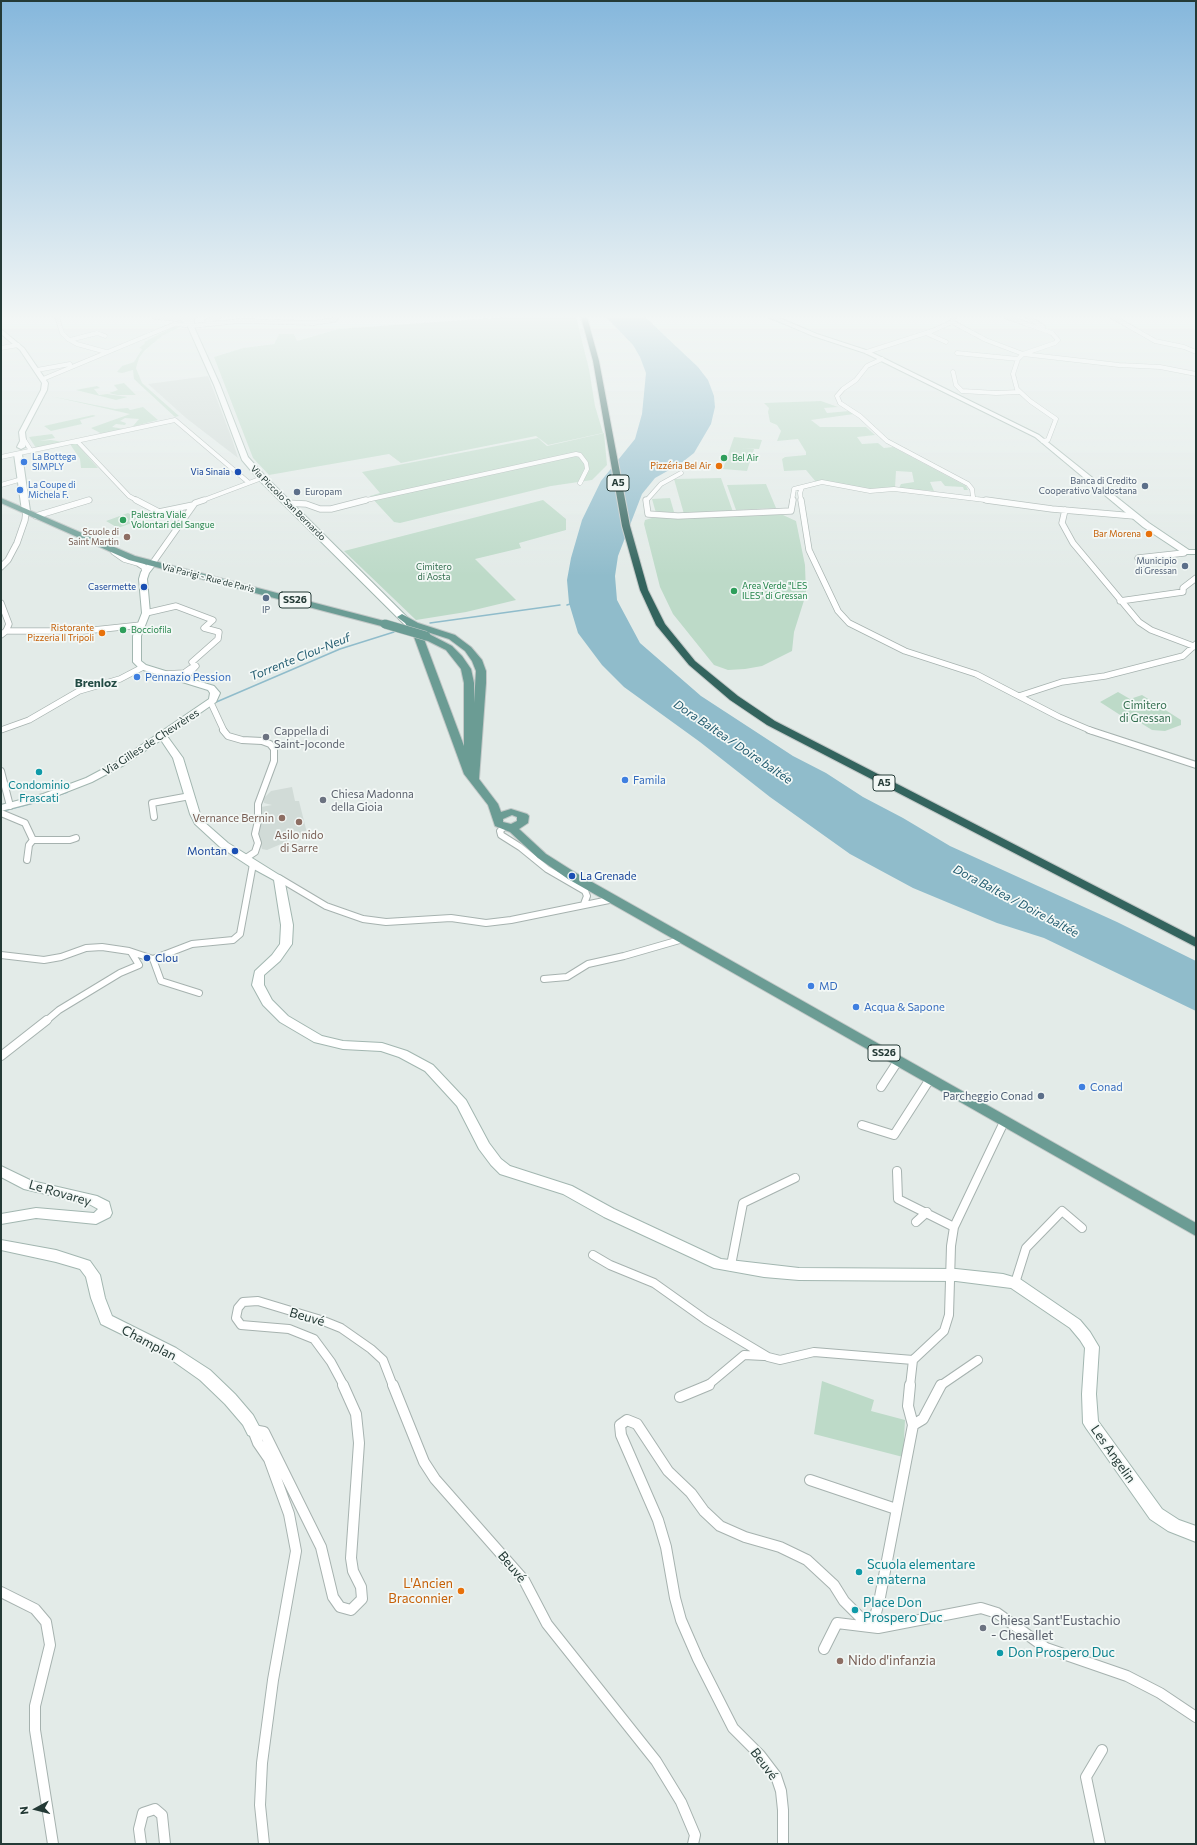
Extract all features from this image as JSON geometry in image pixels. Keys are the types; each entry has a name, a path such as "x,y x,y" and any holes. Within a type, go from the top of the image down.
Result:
{"highway":[{"name":"A5","path":"607,403 608,409"},
{"name":"A5","path":"607,403 635,551 644,590 661,625 692,663 734,698 771,723 832,756 1196,943"},
{"name":"A5","path":"635,551 650,590 669,624 697,662 738,694 774,717 835,751 1196,936"}],"main road":[{"name":"Via Parigi - Rue de Paris","path":"1,500 113,552 152,564 385,624 415,627"},
{"path":"415,627 469,774 475,781"},
{"path":"415,627 443,633 459,641 472,654 479,666 481,683 476,733 475,781"},
{"name":"SS26","path":"415,627 449,648 466,669 469,691 468,748 475,781 493,804 503,824 525,840 542,856 683,939 1196,1230"},
{"name":"SS26","path":"493,804 523,816 522,824 525,840"},
{"path":"511,812 501,815 503,824 522,824"}],"street":[{"path":"30,450 23,438 22,432 37,403"},
{"name":"Via Piccolo San Bernardo","path":"224,403 244,458 286,503 415,627"},
{"path":"840,403 860,416 887,441 968,484 972,489 973,497"},
{"path":"968,403 1043,441 1134,516 1185,553 1188,558 1196,559"},
{"path":"1034,403 1056,419 1048,440 1043,441"},
{"path":"1,456 19,450 39,449 175,420 248,482"},
{"path":"1,567 8,560 17,543 25,520 26,512 19,450 23,438"},
{"path":"77,441 128,496 157,511 193,505"},
{"path":"286,503 306,504 320,509 331,509 383,495 576,454 580,455 586,463 587,469 580,483"},
{"path":"681,473 661,484 646,500 648,514 678,516 791,511 794,489 822,482 870,491 894,489 973,497 1065,510 1134,516"},
{"path":"1,730 29,720 80,691 120,679 143,667 137,662 136,656 137,636 146,613 143,579 145,572 193,505 198,501 262,478"},
{"path":"1,485 22,479"},
{"path":"802,487 800,493 809,550 838,611 849,623 905,651 976,674 1086,729 1196,765"},
{"path":"36,516 89,500"},
{"path":"1065,510 1062,523 1073,543 1099,572 1120,601 1139,622 1151,630 1195,646"},
{"path":"113,552 124,559 138,563 144,567 145,572"},
{"path":"1146,564 1138,558 1196,552"},
{"path":"1120,601 1183,592 1183,588 1196,578"},
{"path":"1,603 9,624 3,633"},
{"path":"146,613 176,606 213,620 204,628 219,632 218,639 192,662 192,666 184,673 165,674"},
{"path":"3,633 84,631 142,625"},
{"path":"1019,696 1062,682 1105,676 1143,668 1183,656 1195,646"},
{"path":"184,679 196,666 192,662"},
{"name":"Via Gilles de Chevrères","path":"6,807 47,796 89,780 121,764 211,703 215,697 211,688 143,667"},
{"path":"1,954 44,960 61,957 92,947 129,950 147,958 153,958 192,944 233,940 238,938 240,934 249,861 255,852 258,843 255,834 258,821 258,804 274,761 274,749 270,744 262,741 242,740 228,736 223,730 211,703"},
{"path":"163,736 178,758 195,814 199,822 224,845 326,906 363,919 386,922 429,918 451,918 486,923 511,920 614,899"},
{"path":"1,771 6,807"},
{"path":"154,817 152,803 190,796"},
{"path":"1,813 13,816 25,823 33,840"},
{"path":"503,824 500,831 503,837 520,847 547,869 585,891 587,896 584,904"},
{"path":"33,840 70,840 76,838"},
{"path":"27,860 29,845 33,840"},
{"path":"279,878 287,925 286,944 276,958 259,974 258,978 258,985 267,1002 276,1013 295,1027 318,1039 343,1045 382,1048 403,1054 429,1068 462,1103 484,1146 496,1162 505,1170 516,1175 567,1190 609,1213 701,1257 728,1266 764,1272 799,1274 956,1275 1003,1280 1015,1283 1026,1248 1062,1211 1082,1228"},
{"path":"544,979 567,977 588,964 624,956 683,939"},
{"path":"1,1056 59,1010 120,973 139,965 129,950"},
{"path":"153,958 161,981 199,993"},
{"path":"881,1087 898,1061"},
{"path":"862,1125 894,1135 930,1079"},
{"path":"869,1626 875,1617 878,1604 913,1425 908,1406 913,1360 944,1331 949,1315 951,1246 954,1227 1004,1122"},
{"name":"Le Rovarey","path":"1,1171 30,1185 92,1200 104,1206 106,1209 105,1213 96,1219 36,1213 1,1219"},
{"path":"897,1171 898,1199 927,1212 954,1227"},
{"path":"728,1266 733,1253 743,1203 795,1178"},
{"path":"916,1222 927,1212"},
{"name":"Champlan","path":"1,1245 56,1256 85,1265 93,1275 98,1298 106,1320 171,1352 205,1375 230,1399 248,1420 253,1430"},
{"path":"593,1255 610,1265 654,1283 706,1320 768,1357"},
{"name":"Les Angelin","path":"1015,1283 1075,1324 1085,1336 1092,1347 1092,1367 1088,1394 1090,1424 1156,1514 1174,1526 1196,1534"},
{"name":"Beuvé","path":"253,1430 264,1432 321,1547 333,1597 340,1607 352,1610 362,1599 361,1587 353,1571 351,1558 359,1443 356,1414 346,1390 331,1362 314,1339 289,1329 241,1325 236,1318 238,1308 243,1302 258,1301 288,1312 321,1320 341,1328 372,1349 383,1360 424,1462 435,1479 524,1580 547,1624 656,1761 681,1802 695,1835 693,1844"},
{"path":"680,1397 706,1387 744,1355 768,1357 780,1360 814,1352 913,1360"},
{"path":"913,1425 923,1419 941,1384 978,1360"},
{"name":"Beuvé","path":"783,1844 783,1810 781,1791 776,1776 760,1755 733,1728 698,1659 681,1620 675,1598 666,1547 658,1520 621,1435 620,1425 627,1420 637,1424 668,1471 691,1493 704,1512 720,1526 745,1537 780,1547 808,1560 834,1585 851,1609 869,1626"},
{"path":"253,1430 258,1443 269,1459 289,1514 296,1551 273,1680 262,1763 260,1805 264,1844"},
{"path":"810,1480 896,1509"},
{"path":"1,1592 34,1609 46,1622 50,1645 35,1706 35,1730 53,1844"},
{"path":"824,1649 837,1623 878,1628 981,1608 997,1614 1046,1648 1127,1676 1160,1693 1196,1717"},
{"path":"1100,1844 1086,1777 1102,1750"},
{"path":"141,1844 139,1829 143,1813 155,1809 162,1814 165,1844"}],"shaded area":[{"path":"169,403 218,403 238,458 186,418"},
{"name":"Vernance Bernin","path":"292,787 295,801 299,801 307,833 267,850 262,849 258,833 262,818 261,807 272,805 264,803 263,799 271,791"}],"green space":[{"path":"82,403 115,409 128,408 130,410 143,407 158,420 133,426 139,419 125,418 120,421 126,423 125,425 116,424 112,427 125,429 102,434 91,428 130,414"},
{"path":"160,403 165,403 179,416 175,417"},
{"path":"232,403 595,403 603,433 548,445 536,436 401,463 389,454 269,475 253,458"},
{"path":"764,403 827,403 838,407 824,408 827,413 849,411 854,414 811,420 820,427 866,427 875,435 857,437 862,444 878,443 884,448 893,447 966,486 968,490 964,490 963,487 945,486 941,481 930,482 934,491 899,488 901,484 914,482 912,472 896,471 895,488 871,490 816,482 806,470 784,471 782,459 785,457 806,455 806,452 798,439 777,441 781,431 777,425 770,422 768,412 769,408"},
{"path":"93,415 96,416 80,420 82,424 51,431 44,426"},
{"path":"604,433 607,465 592,480 551,486 400,523 394,522 370,496 380,493 362,472 538,438 547,446"},
{"path":"52,434 55,438 39,441 51,440 63,442 36,448 29,437"},
{"path":"734,437 762,440 759,449 742,448 754,449 747,471 723,469"},
{"path":"70,444 77,444 98,468 81,468 80,459"},
{"path":"721,478 733,512 684,514 674,479"},
{"path":"766,484 776,508 736,510 727,485"},
{"path":"670,498 674,512 656,513 652,499"},
{"name":"Cimitero di Aosta","path":"543,500 566,519 566,530 519,543 521,548 475,559 516,600 466,612 416,620 344,551"},
{"name":"Palestra Viale Volontari del Sangue","path":"128,513 140,520 118,528 106,521"},
{"name":"Area Verde \"LES ILES\" di Gressan","path":"783,515 796,521 805,565 806,594 794,632 792,651 762,666 728,670 714,665 673,614 660,587 644,524 645,520 652,518"},
{"name":"Cimitero di Gressan","path":"1118,692 1130,699 1142,695 1181,720 1181,725 1165,731 1152,730 1136,720 1131,722 1100,702"},
{"path":"822,1381 874,1400 871,1411 905,1420 903,1457 814,1434"}],"water":[{"name":"Dora Baltea / Doire baltée","path":"643,403 715,403 711,424 694,453 680,464 655,478 642,494 618,556 615,576 617,600 640,643 701,696 793,756 826,773 863,797 903,818 950,846 1117,922 1196,961 1196,1011 1044,938 997,923 913,888 850,854 770,797 700,742 624,687 602,665 578,633 569,603 567,580 571,558 582,520 601,481 635,439 642,414"}],"waterway":[{"name":"Torrente Clou-Neuf","path":"430,623 560,605"},
{"name":"Torrente Clou-Neuf","path":"214,703 340,649 394,632"},
{"name":"Torrente Clou-Neuf","path":"52,797 67,792"},
{"name":"Torrente Clou-Neuf","path":"2,811 48,799"}],"place":[{"name":"Bel Air","path":"724,458"},
{"name":"La Bottega SIMPLY","path":"24,462"},
{"name":"Pizzéria Bel Air","path":"719,466"},
{"name":"Via Sinaia","path":"238,472"},
{"name":"Banca di Credito Cooperativo Valdostana","path":"1145,486"},
{"name":"La Coupe di Michela F.","path":"20,490"},
{"name":"Europam","path":"297,492"},
{"name":"Palestra Viale Volontari del Sangue","path":"123,520"},
{"name":"Bar Morena","path":"1149,534"},
{"name":"Scuole di Saint Martin","path":"127,537"},
{"name":"Municipio di Gressan","path":"1185,566"},
{"name":"Casermette","path":"144,587"},
{"name":"Area Verde \"LES ILES\" di Gressan","path":"734,591"},
{"name":"IP","path":"266,598"},
{"name":"Bocciofila","path":"123,630"},
{"name":"Ristorante Pizzeria Il Tripoli","path":"102,633"},
{"name":"Pennazio Pession","path":"137,677"},
{"name":"Cappella di Saint-Joconde","path":"266,737"},
{"name":"Condominio Frascati","path":"39,772"},
{"name":"Famila","path":"625,780"},
{"name":"Chiesa Madonna della Gioia","path":"323,800"},
{"name":"Vernance Bernin","path":"282,818"},
{"name":"Asilo nido di Sarre","path":"299,822"},
{"name":"Montan","path":"235,851"},
{"name":"La Grenade","path":"572,876"},
{"name":"Clou","path":"147,958"},
{"name":"MD","path":"811,986"},
{"name":"Acqua & Sapone","path":"856,1007"},
{"name":"Conad","path":"1082,1087"},
{"name":"Parcheggio Conad","path":"1041,1096"},
{"name":"Scuola elementare e materna","path":"859,1572"},
{"name":"L'Ancien Braconnier","path":"461,1591"},
{"name":"Place Don Prospero Duc","path":"855,1610"},
{"name":"Chiesa Sant'Eustachio - Chesallet","path":"983,1628"},
{"name":"Don Prospero Duc","path":"1000,1653"},
{"name":"Nido d'infanzia","path":"840,1661"}],"district":[{"name":"Brenloz","path":"96,683"}]}
